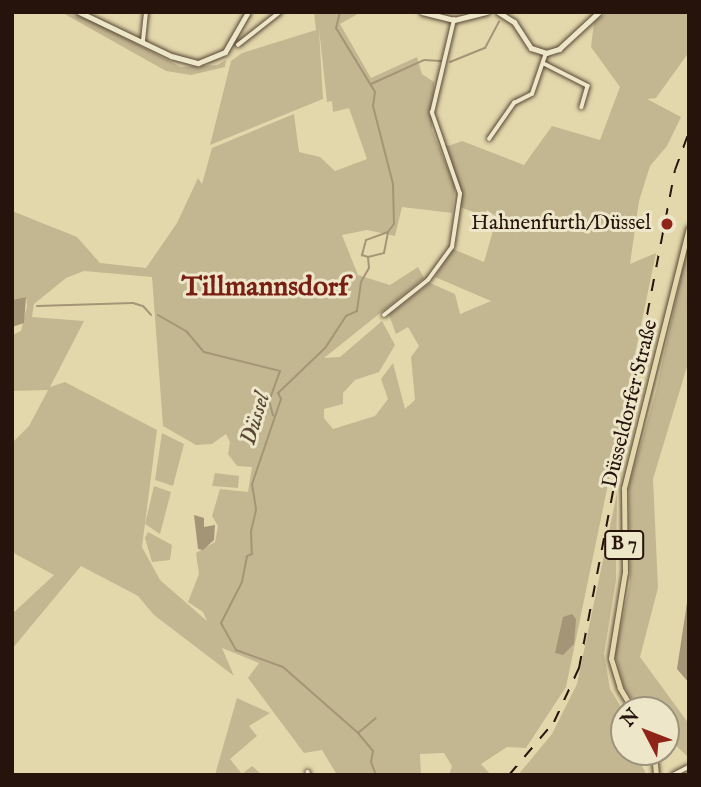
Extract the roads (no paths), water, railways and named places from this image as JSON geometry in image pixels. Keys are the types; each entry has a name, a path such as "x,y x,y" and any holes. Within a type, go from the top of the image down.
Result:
{"main road":[{"path":"79,12 187,62 209,61 231,46 248,12"},
{"path":"422,12 454,20 487,12"},
{"path":"498,12 514,22 531,48 546,53 559,49 599,12"},
{"name":"Düsseldorfer Straße","path":"625,696 616,679 611,657 625,572 624,488 689,228"}],"street":[{"path":"143,43 146,12"},
{"path":"238,45 280,12"},
{"path":"384,315 428,280 452,247 460,194 432,113 454,20"},
{"path":"489,139 514,103 532,94 546,53"},
{"path":"544,64 588,86 582,107"},
{"path":"673,775 689,767"}],"waterway":[{"name":"Düssel","path":"340,12 336,28 375,92 373,106 393,184 394,224 388,232 366,240 362,255 368,257 369,268 361,282 357,311 346,316 325,348 278,393 281,399 252,484 256,510 251,531 252,554 247,556 242,582 221,623 236,650 283,667 358,733 373,751 371,762 376,775"},
{"path":"450,62 485,48 499,22"},
{"path":"371,84 424,60 441,61"},
{"path":"368,257 384,253 388,233"},
{"path":"37,306 133,303 143,306 151,315"},
{"path":"158,315 187,332 204,352 280,371 269,401 273,415"},
{"path":"358,733 376,718"}],"railway":[{"path":"509,775 554,722 579,668 675,170 689,132"}],"place":[{"name":"Hahnenfurth/Düssel","path":"667,224"}],"district":[{"name":"Tillmannsdorf","path":"265,288"}]}
